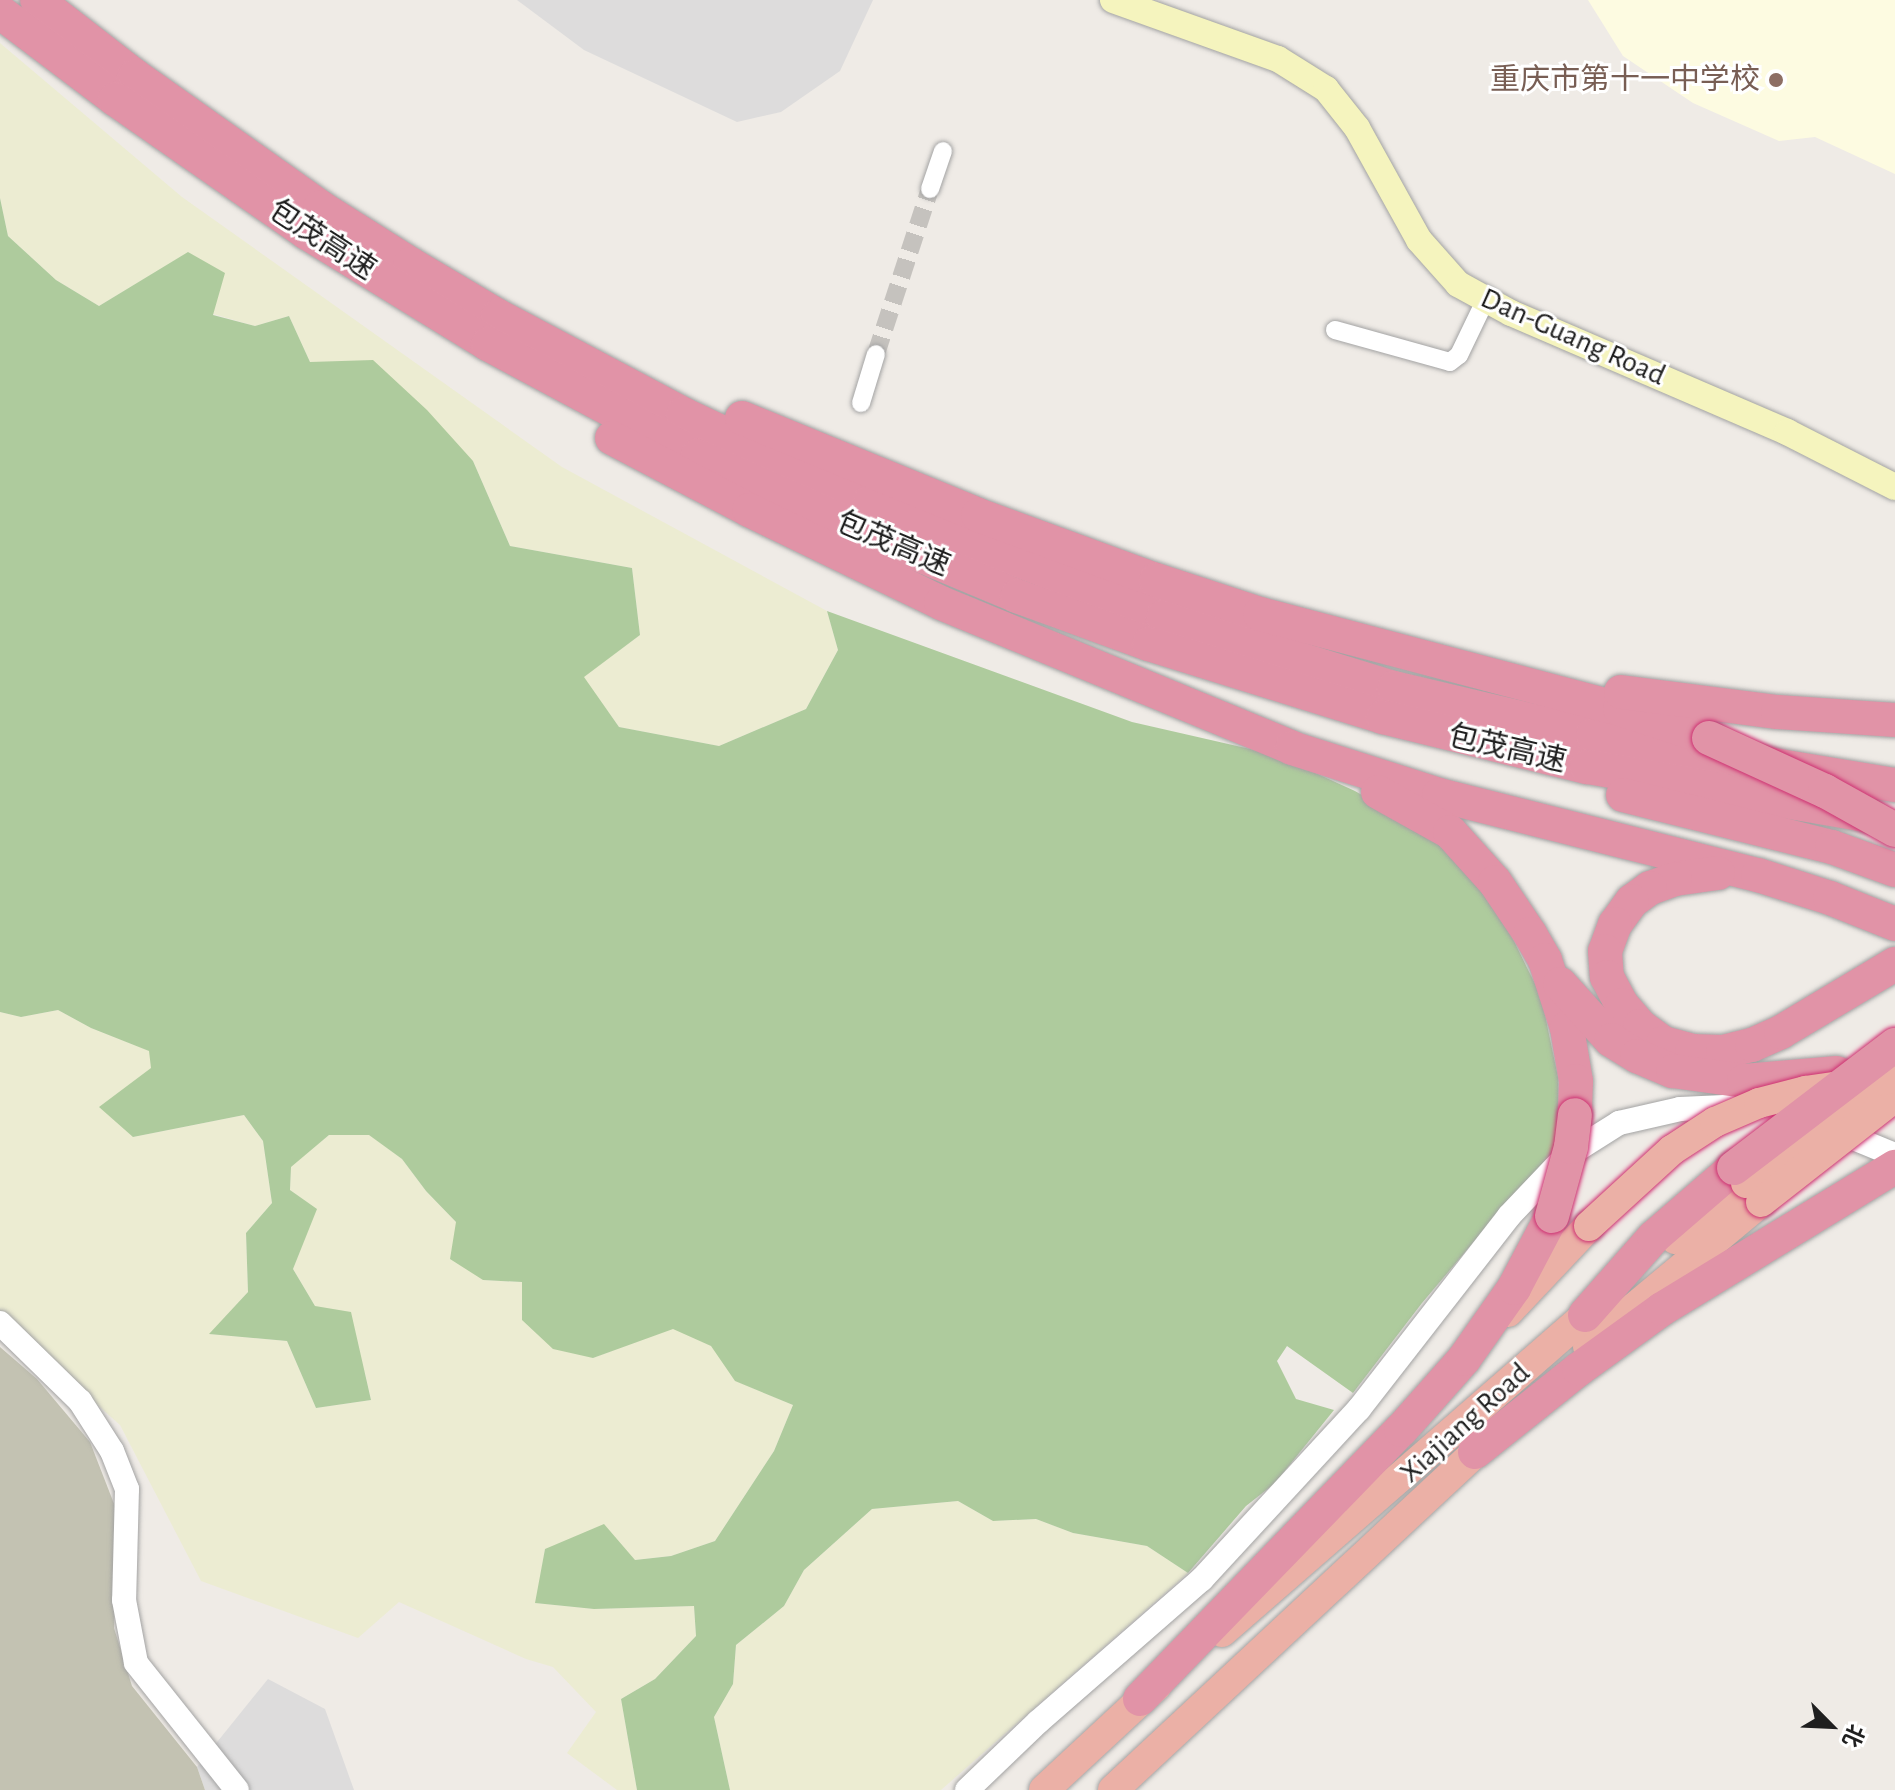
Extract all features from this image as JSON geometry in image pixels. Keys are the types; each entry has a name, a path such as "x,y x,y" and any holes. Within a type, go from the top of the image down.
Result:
{"highway":[{"name":"包茂高速","path":"37,0 135,76 320,207 498,316 683,414 870,502 1042,572 1227,639 1394,688 1593,735 1895,785"},
{"name":"包茂高速","path":"0,12 294,224 394,288 636,426 760,486 941,565 1241,675 1483,745 1587,767 1895,820"},
{"path":"394,288 565,410 686,479 941,603 1292,748 1439,795 1758,875 1830,898 1895,924"},
{"path":"498,316 964,510 1260,614 1620,709 1709,738 1811,784 1895,830"},
{"path":"1439,663 1690,701 1895,720"},
{"path":"1483,745 1623,795 1832,847 1895,870"},
{"path":"1292,748 1450,832 1495,882 1565,991 1611,1040 1637,1056 1673,1071 1744,1081 1823,1075 1893,1063"},
{"path":"1758,875 1701,874 1675,879 1650,888 1632,901 1615,924 1605,951 1607,977 1622,1005 1640,1026 1663,1043 1692,1051 1723,1052 1752,1045 1781,1032 1895,964"},
{"path":"1464,1359 1514,1288 1552,1216 1571,1147 1575,1115 1570,1042 1545,960"},
{"path":"1585,1315 1654,1237 1747,1184 1893,1063"},
{"path":"1140,1699 1401,1430 1589,1226 1672,1150 1715,1122 1759,1103 1893,1063"},
{"name":"Xiajiang Road","path":"1113,1790 1612,1325 1747,1184 1895,1097"},
{"path":"1475,1452 1620,1338 1895,1167"},
{"path":"1819,1214 1895,1174"},
{"name":"Xiajiang Road","path":"1044,1790 1140,1699 1299,1568 1585,1315"}],"main road":[{"name":"Dan-Guang Road","path":"1113,0 1278,59 1326,89 1357,128 1419,240 1458,284 1485,301 1787,432 1895,487"}],"street":[{"path":"930,189 943,151"},
{"path":"1335,330 1450,362 1459,355 1485,301"},
{"path":"861,403 876,354"},
{"path":"967,1790 1038,1722 1202,1579 1359,1409 1537,1185 1565,1157 1594,1136 1619,1123 1680,1109 1752,1106 1789,1111 1895,1155"},
{"path":"0,1323 80,1401 112,1451 127,1489 124,1600 136,1663 237,1790"}],"shaded area":[{"path":"517,0 873,0 840,71 781,112 737,122 584,50"},
{"name":"重庆市第十一中学校","path":"1588,0 1895,0 1895,174 1815,137 1779,141 1693,103 1623,56"},
{"path":"0,1347 37,1379 90,1442 118,1514 114,1628 132,1686 197,1767 205,1790 0,1790"},
{"path":"268,1679 325,1709 354,1790 205,1790 197,1767"}],"green space":[{"path":"0,43 182,197 562,467 827,611 838,650 806,709 719,746 619,727 583,677 640,635 632,568 510,546 473,461 310,362 289,316 255,326 213,314 189,252 99,306 56,280 8,236 0,198"},
{"path":"0,198 8,236 56,280 99,306 188,252 225,273 213,315 255,326 289,316 310,362 373,360 427,410 473,461 510,546 632,568 640,635 584,677 619,727 719,746 806,709 838,650 827,611 1132,722 1276,755 1355,791 1422,830 1470,871 1512,937 1541,996 1558,1077 1559,1151 1499,1212 1422,1303 1353,1393 1287,1346 1277,1361 1296,1399 1334,1410 1275,1483 1246,1506 1188,1573 1147,1546 1073,1533 1036,1519 993,1521 958,1501 872,1509 804,1570 784,1606 736,1645 733,1684 714,1717 730,1790 637,1790 621,1699 655,1679 696,1636 694,1606 594,1609 535,1603 545,1549 604,1524 635,1560 671,1556 715,1541 774,1451 793,1405 735,1381 711,1346 673,1329 593,1358 553,1349 522,1320 522,1282 483,1280 450,1259 456,1222 426,1191 402,1159 369,1135 329,1135 291,1167 290,1190 317,1209 293,1269 315,1306 351,1312 371,1400 316,1408 287,1341 209,1334 248,1292 246,1233 272,1203 263,1141 244,1115 133,1137 99,1107 151,1068 149,1051 91,1028 58,1010 21,1017 0,1012"},
{"path":"58,1010 91,1028 150,1051 152,1067 133,1137 244,1115 263,1141 272,1203 246,1233 248,1292 210,1334 287,1341 316,1408 371,1400 365,1373 315,1306 293,1269 316,1209 290,1190 291,1166 329,1135 370,1135 402,1159 426,1191 456,1222 483,1280 522,1282 593,1358 673,1328 712,1346 736,1381 793,1405 774,1451 715,1541 671,1556 635,1560 545,1549 536,1603 594,1609 694,1606 696,1636 655,1679 621,1699 637,1790 617,1790 567,1753 596,1712 553,1667 526,1659 399,1602 358,1638 201,1581 120,1425 0,1318 0,1012 21,1017"},
{"path":"958,1501 993,1521 1036,1519 1073,1533 1147,1546 1188,1573 941,1790 730,1790 714,1717 733,1684 736,1645 784,1606 804,1570 872,1509"}],"tunnel":[{"path":"876,354 930,189"}],"place":[{"name":"重庆市第十一中学校","path":"1776,80"}]}
